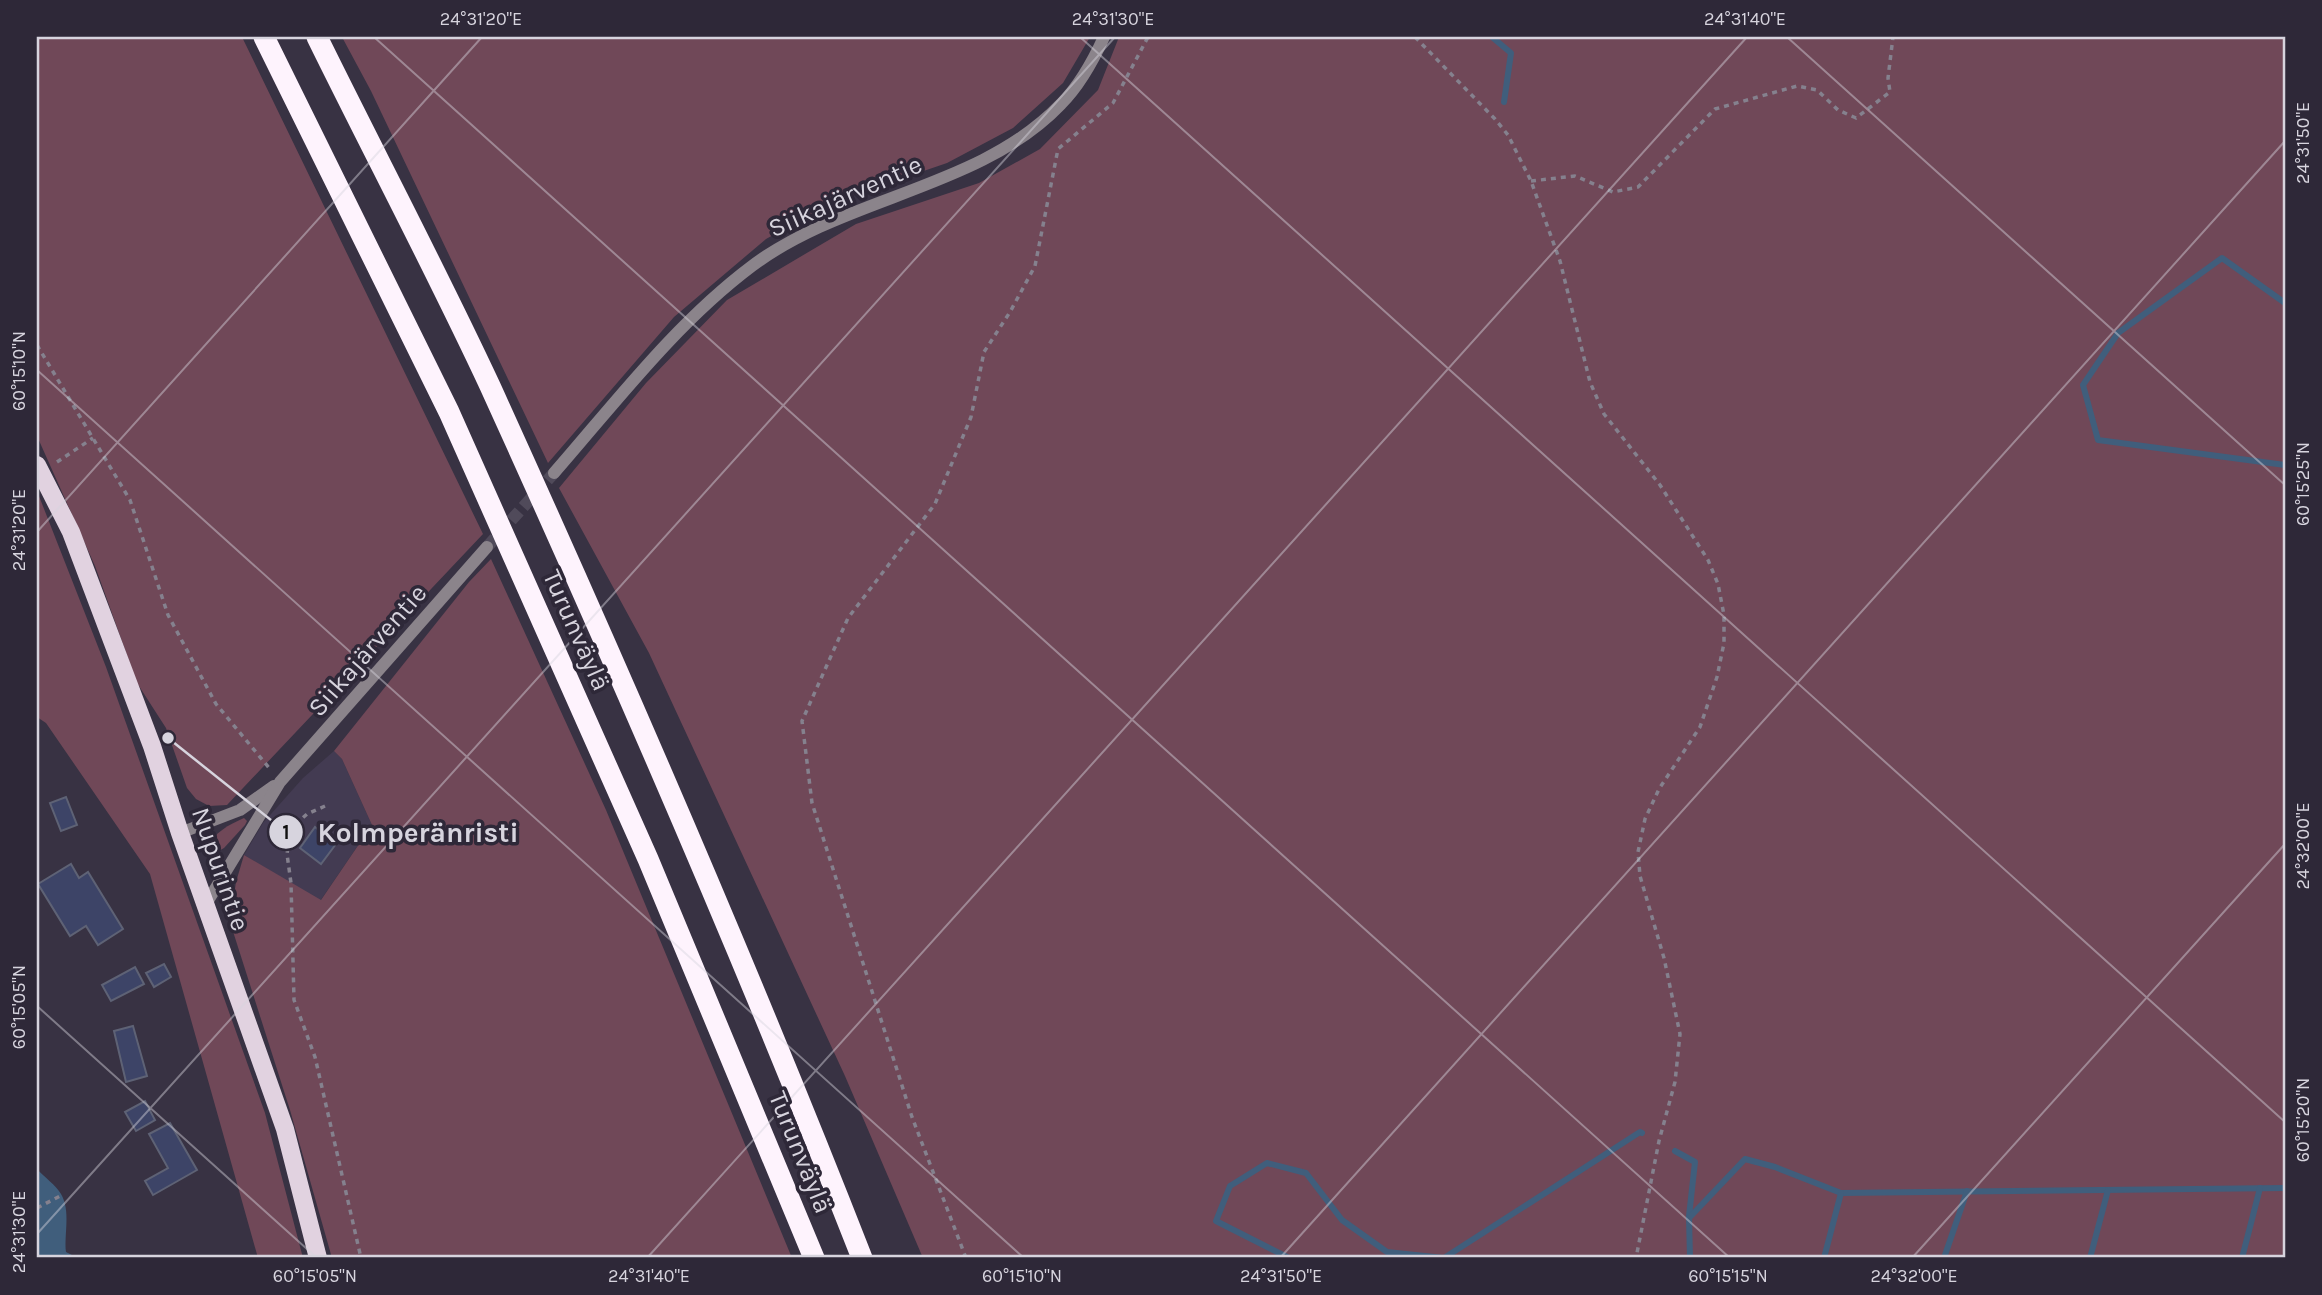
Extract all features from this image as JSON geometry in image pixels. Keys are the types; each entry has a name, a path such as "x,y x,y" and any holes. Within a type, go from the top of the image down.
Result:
{"highway":[{"name":"Turunväylä","path":"264,37 449,412 648,859 814,1258"},
{"name":"Turunväylä","path":"317,37 500,409 688,834 862,1258"}],"main road":[{"name":"Nupurintie","path":"39,469 71,532 152,746 285,1129 318,1258"}],"street":[{"name":"Siikajärventie","path":"554,473 673,339 702,309 753,266 799,237 838,218 924,185 1009,145 1062,104 1081,79 1104,37"},
{"name":"Siikajärventie","path":"280,782 487,547"},
{"path":"180,833 240,810 280,782"},
{"path":"206,904 280,782"}],"path":[{"path":"966,1258 912,1117 812,803 802,721 848,618 935,504 971,417 984,352 1035,266 1058,149 1113,103 1148,37"},
{"path":"1415,37 1495,118 1508,135 1531,181 1560,261 1576,331 1604,414 1660,485 1708,560 1718,584 1724,615 1722,654 1700,727 1659,789 1644,819 1638,852 1640,876 1664,958 1680,1034 1675,1082 1657,1152 1636,1258"},
{"path":"1531,181 1575,176 1612,192 1639,187 1715,109 1797,86 1817,90 1838,110 1856,118 1890,92 1888,78 1893,37"},
{"path":"37,345 130,500 168,615 216,704 280,782"},
{"path":"39,469 93,438"},
{"path":"325,806 307,814 295,825 289,840 287,854 291,883 294,1000 315,1057 361,1258"},
{"path":"37,1208 62,1195"}],"shaded area":[{"path":"37,37 242,37 483,534 227,805 209,806 196,799 187,788 166,728 137,683 95,566 37,436"},
{"path":"342,37 1090,37 1063,83 1013,128 947,163 833,202 766,239 674,317 548,463 371,91"},
{"path":"1119,37 2285,37 2285,1258 923,1258 845,1076 649,653 559,488 646,383 727,300 856,224 979,183 1040,149 1098,90"},
{"path":"37,491 106,667 265,1113 303,1258 258,1258 150,874 46,723 37,717"},
{"path":"491,559 606,810 792,1258 332,1258 290,1110 230,922 236,882 244,855 321,900 372,825 342,759 334,751 469,582"},
{"path":"334,751 342,759 372,825 320,901 244,855 263,823 303,778"},
{"path":"244,818 247,821 245,825 224,848 215,853 207,848 222,830"}],"water":[{"path":"37,1169 61,1194 66,1215 66,1252 78,1258 37,1258"}],"building":[{"path":"66,797 77,825 61,831 50,803"},
{"path":"315,827 336,844 321,864 300,848"},
{"path":"71,864 79,878 88,872 123,929 98,945 86,926 70,936 38,884"},
{"path":"164,964 171,977 154,987 146,973"},
{"path":"135,967 144,984 111,1001 102,985"},
{"path":"133,1026 147,1076 126,1082 114,1031"},
{"path":"145,1101 155,1120 136,1131 125,1112"},
{"path":"170,1123 197,1170 153,1195 145,1181 168,1168 149,1134"}],"waterway":[{"path":"1492,37 1511,53 1504,102"},
{"path":"2285,303 2222,258 2118,333 2083,385 2098,440 2285,465"},
{"path":"1444,1258 1642,1133"},
{"path":"1675,1151 1695,1162 1689,1216"},
{"path":"1690,1258 1689,1218 1745,1159 1775,1167 1841,1193 2285,1188"},
{"path":"1289,1258 1216,1221 1230,1186 1267,1163 1306,1173 1342,1220 1387,1252 1444,1258"},
{"path":"2242,1258 2260,1188"},
{"path":"2090,1258 2108,1190"},
{"path":"1944,1258 1967,1191"},
{"path":"1824,1258 1841,1193"}],"tunnel":[{"path":"487,547 554,473"}],"place":[{"name":"Kolmperänristi","path":"168,738"}]}
